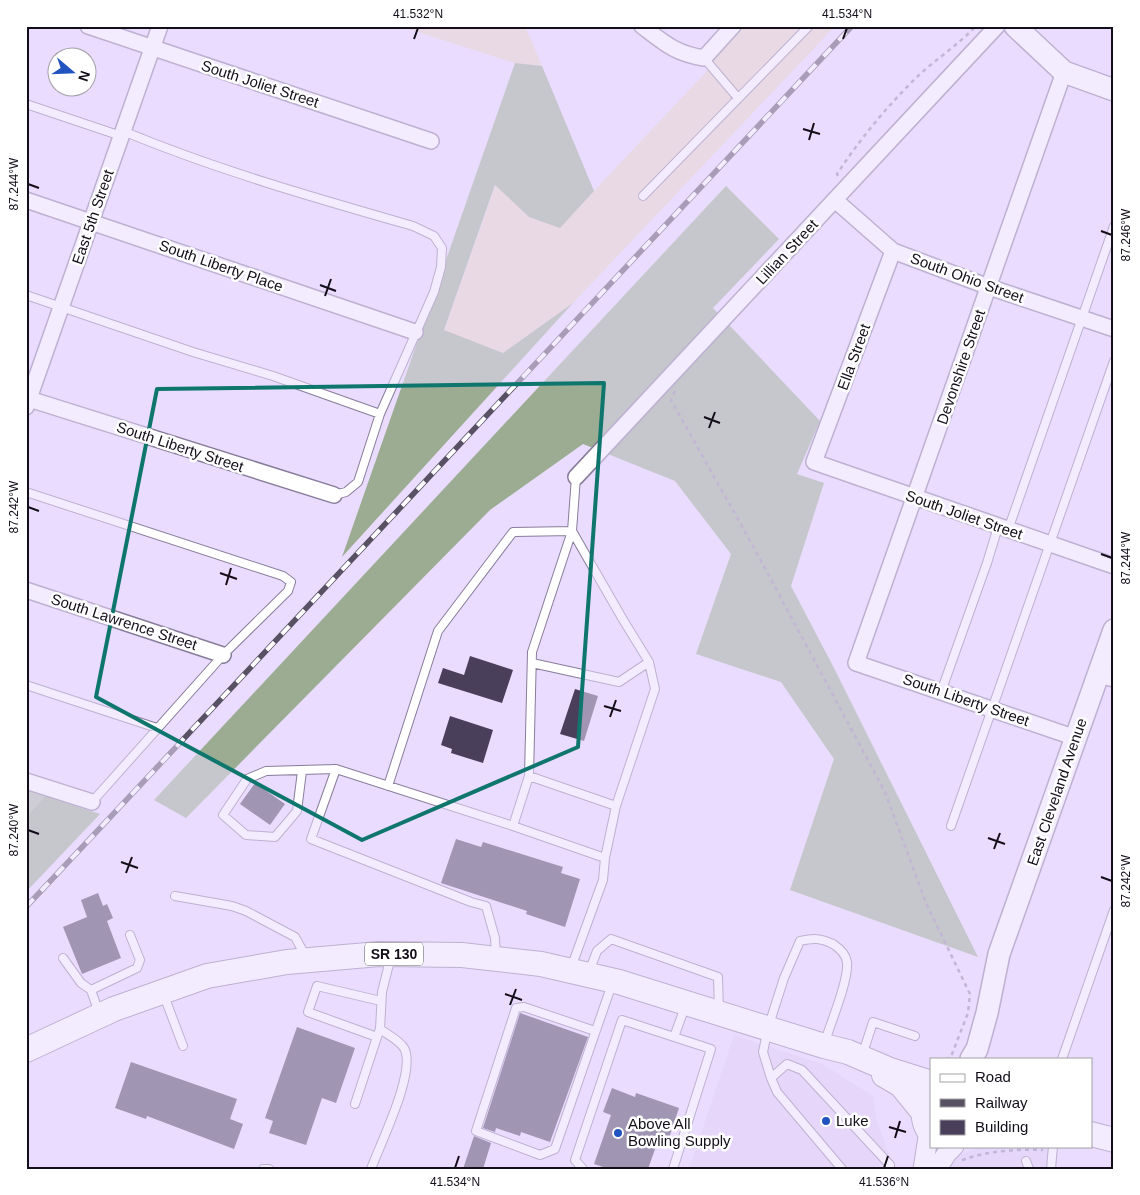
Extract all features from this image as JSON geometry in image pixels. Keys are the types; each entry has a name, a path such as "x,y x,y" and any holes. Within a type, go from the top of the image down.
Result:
{"main road":[{"path":"1015,26 1064,72 1114,90"},
{"name":"East Cleveland Avenue","path":"971,1058 977,1049 987,1013 999,954 1076,738 1106,677 1114,630"},
{"name":"SR 130","path":"26,1050 99,1015 207,976 287,962 392,954 462,955 540,964 579,972 686,1002 824,1046"},
{"name":"East Cleveland Avenue","path":"987,1058 999,954"},
{"path":"824,1046 861,1057 890,1070 930,1083"},
{"path":"824,1046 878,1071 901,1085 929,1117"}],"street":[{"name":"South Joliet Street","path":"88,26 431,141"},
{"name":"East 5th Street","path":"27,401 160,26"},
{"path":"642,26 670,48 704,58 733,26"},
{"name":"Lillian Street","path":"576,477 997,26"},
{"name":"Devonshire Street","path":"856,663 1064,72"},
{"name":"South Liberty Place","path":"26,200 416,332"},
{"name":"South Ohio Street","path":"836,200 893,252 1114,329"},
{"name":"Ella Street","path":"814,462 893,252"},
{"name":"South Liberty Street","path":"27,401 334,495"},
{"name":"South Joliet Street","path":"814,462 1114,566"},
{"name":"South Lawrence Street","path":"26,590 223,655"},
{"name":"South Liberty Street","path":"856,663 1076,738"},
{"path":"26,780 92,802"},
{"path":"922,1169 929,1117"},
{"path":"937,1169 947,1153 955,1155"}],"lane":[{"path":"643,196 809,26"},
{"path":"704,58 738,98"},
{"path":"26,104 345,207 413,226 434,236 442,248 441,268 434,292 380,414 358,482 346,492 334,495"},
{"path":"942,692 987,563 1003,528 1082,318 1114,226"},
{"path":"26,295 193,352 272,376 380,414"},
{"path":"951,826 1114,361"},
{"path":"513,826 529,776 532,652 572,531 576,477"},
{"path":"26,492 283,576 290,582 288,591 223,655 92,802"},
{"path":"572,531 649,662 654,689 616,806 605,858 603,880 579,972"},
{"path":"388,786 438,631 513,532 572,531"},
{"path":"532,663 619,682 649,662"},
{"path":"26,684 157,728"},
{"path":"336,769 311,839 486,906 495,938 497,959"},
{"path":"302,771 297,811 275,837 246,835 223,815 247,779 266,771 336,769 605,858"},
{"path":"529,776 616,806"},
{"path":"175,896 232,906 246,911 295,937 308,960"},
{"path":"1062,1058 1114,910"},
{"path":"91,990 137,968 140,960 130,935"},
{"path":"824,1046 847,974 847,960 839,947 823,939 811,938 800,941 784,978 768,1028 763,1052 777,1092 789,1100 810,1124 818,1140 842,1169"},
{"path":"579,972 597,950 610,940 718,977 719,1013"},
{"path":"355,1104 378,1033 382,992 392,954"},
{"path":"63,958 81,983 91,990 99,1015"},
{"path":"595,1031 524,1007 516,1008 476,1131 540,1155 555,1149 613,980"},
{"path":"371,1169 405,1081 408,1064 405,1049 398,1042 378,1033 308,1012 317,986 382,1001"},
{"path":"163,991 183,1046"},
{"path":"674,1037 686,1002"},
{"path":"584,1169 575,1160 622,1020 711,1049 673,1169"},
{"path":"861,1057 874,1022 915,1036"},
{"path":"771,1078 787,1064 802,1070 808,1083 821,1096 834,1104 890,1165 890,1169"},
{"path":"827,1110 834,1104"},
{"path":"838,1122 845,1116"},
{"path":"848,1133 855,1127"},
{"path":"818,1140 824,1134"},
{"path":"827,1151 834,1145"},
{"path":"1051,1169 1052,1148"},
{"path":"263,1169 269,1169"}],"path":[{"path":"839,179 837,174 877,121 918,76 976,26"},
{"path":"678,384 671,400 753,546 885,792 926,903 970,994 968,1013 952,1054 948,1058"},
{"path":"955,1155 962,1160 976,1154 1052,1148"}],"highlighted area":[{"path":"604,383 578,747 362,840 96,697 157,389"}],"shaded area":[{"path":"399,26 525,26 542,66 515,63"},
{"path":"726,26 835,26 573,303 503,353 444,331 496,184 529,217 560,227 707,71 702,53"},
{"path":"734,1035 822,1064 873,1096 876,1118 888,1152 897,1169 689,1169"},
{"path":"983,1148 1056,1148 1056,1169 943,1169 952,1158"}],"green space":[{"path":"515,63 542,66 594,191 560,228 529,217 495,185 444,330 503,353 573,303 342,557"},
{"path":"726,186 779,239 713,308 820,421 797,474 824,483 791,586 978,957 790,890 834,759 781,682 696,654 731,554 675,481 583,444 490,510 186,818 154,800"},
{"path":"26,790 45,796 26,817"},
{"path":"45,796 100,814 26,892 26,817"}],"building":[{"path":"470,656 513,670 502,703 438,683 443,668 464,675"},
{"path":"575,689 598,696 584,741 560,734"},
{"path":"450,716 493,730 483,763 451,753 452,749 441,745"},
{"path":"255,783 285,804 270,825 240,804"},
{"path":"456,839 481,847 483,842 563,867 561,873 580,879 565,927 526,914 527,911 441,883"},
{"path":"98,893 103,906 107,904 113,918 107,921 121,958 82,974 63,927 87,917 81,900"},
{"path":"520,1013 588,1037 550,1142 521,1132 520,1136 496,1128 495,1132 483,1128"},
{"path":"297,1027 355,1048 336,1103 322,1098 306,1145 269,1133 273,1121 265,1118"},
{"path":"131,1062 237,1099 230,1119 243,1124 234,1149 147,1116 146,1119 115,1108"},
{"path":"612,1088 635,1097 636,1093 679,1108 669,1138 660,1135 648,1169 609,1169 594,1164 611,1115 603,1112"},
{"path":"474,1136 491,1143 483,1169 463,1169"}],"railway":[{"path":"26,907 852,26"}],"place":[{"name":"Luke","path":"826,1121"},
{"name":"Above All Bowling Supply","path":"618,1133"}]}
